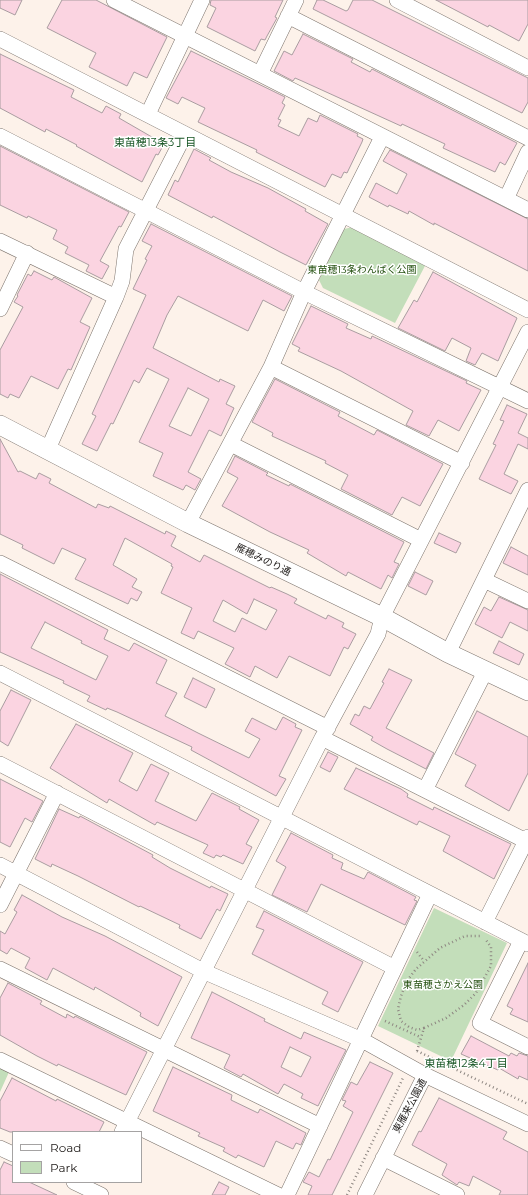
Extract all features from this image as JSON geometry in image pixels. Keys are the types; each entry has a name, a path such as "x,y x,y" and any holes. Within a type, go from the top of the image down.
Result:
{"street":[{"path":"114,0 184,37 528,210"},
{"path":"148,114 202,0"},
{"path":"260,74 296,0"},
{"path":"397,0 528,68"},
{"path":"288,16 528,138"},
{"path":"0,39 344,214 528,310"},
{"path":"48,449 116,297 122,281 126,249 147,211 185,134"},
{"path":"0,136 304,292 528,401"},
{"path":"188,523 271,367 304,292 382,137"},
{"path":"506,199 528,152"},
{"path":"0,241 116,297"},
{"path":"0,309 27,253"},
{"path":"0,1060 125,1127 325,733 378,634 382,617 528,332"},
{"path":"271,367 462,463"},
{"name":"雁穂みのり通","path":"0,425 188,523 382,617 448,653 528,691"},
{"path":"231,444 421,540"},
{"path":"448,653 528,490"},
{"path":"0,564 325,733 425,790 527,840 485,922"},
{"path":"484,580 528,601"},
{"path":"425,790 486,670"},
{"path":"0,673 525,942 480,1023 528,1047"},
{"path":"0,764 396,968"},
{"path":"0,905 57,793"},
{"path":"0,864 205,972 362,1040 425,1075"},
{"path":"287,1195 362,1040 430,894"},
{"path":"0,968 320,1126"},
{"name":"東雁来公園通","path":"365,1195 425,1075 528,1124"},
{"path":"142,1135 278,1195"},
{"path":"0,1148 12,1154"},
{"path":"383,1158 457,1195"},
{"path":"76,1183 95,1191"}],"path":[{"path":"398,1027 401,1021 398,1009 401,996 407,982 424,961 440,948 465,936 479,936 487,940 491,947 491,966 476,993 464,1005 446,1018 424,1028 413,1029 401,1021"},
{"path":"414,949 424,961"},
{"path":"381,1019 420,1037"},
{"path":"415,1055 424,1028"},
{"path":"416,1050 528,1104"},
{"path":"347,1195 406,1073"}],"green space":[{"name":"東苗穂13条わんぱく公園","path":"353,227 426,264 395,323 323,288 319,280 344,229"},
{"name":"東苗穂さかえ公園","path":"434,908 507,943 451,1061 378,1026"},
{"path":"0,1068 9,1072 0,1092"}],"building":[{"path":"0,0 22,0 15,15 0,8"},
{"path":"62,0 96,0 167,37 147,78 134,72 127,86 89,67 96,53 47,28"},
{"path":"211,0 283,0 275,17 277,18 265,40 261,39 255,51 207,27 216,8 210,5"},
{"path":"317,0 323,0 346,11 353,0 372,0 528,78 528,102 522,113 313,9"},
{"path":"436,0 528,0 528,24 519,41"},
{"path":"303,34 353,59 351,62 370,72 372,69 517,143 505,165 500,162 495,172 443,148 445,144 402,124 401,126 302,81 295,78 293,81 274,71 284,51 292,55"},
{"path":"191,51 285,97 282,103 285,105 278,119 281,120 278,126 299,136 308,118 317,122 320,115 358,134 357,136 363,139 347,173 344,172 341,178 332,174 325,187 256,152 257,150 198,122 205,108 182,97 178,104 166,98"},
{"path":"0,54 74,90 71,97 102,113 106,106 121,114 119,118 164,144 158,155 156,154 142,182 76,146 77,145 46,129 45,132 0,108"},
{"path":"0,146 129,212 121,227 119,226 100,261 109,266 102,279 86,271 89,265 65,253 68,247 53,239 57,230 0,205"},
{"path":"194,149 211,158 209,160 231,172 268,188 306,209 305,211 328,224 306,265 213,216 212,218 168,195 175,180 178,182"},
{"path":"390,150 528,219 528,271 434,223 434,225 409,211 408,214 389,205 388,207 369,197 376,183 397,194 407,174 383,161"},
{"path":"151,224 292,296 284,311 263,300 248,331 178,296 167,315 153,348 219,382 220,379 235,386 226,404 234,408 221,436 209,430 188,472 201,479 195,490 186,485 183,490 153,476 163,453 139,442 169,379 147,368 139,383 134,380 113,424 111,423 97,451 82,444 96,416 92,414 146,295 133,289 152,246 142,241","holes":["188,388 209,399 191,436 169,426"]},
{"path":"34,271 52,280 54,277 92,298 80,322 90,327 71,370 68,369 58,389 31,376 19,398 10,394 8,398 0,394 0,350 23,307 14,302 18,296 17,295 28,274 31,276"},
{"path":"433,272 517,318 498,361 482,353 475,365 466,361 471,348 452,338 445,351 398,328 414,300 417,302"},
{"path":"311,306 348,324 346,328 371,339 372,336 467,381 466,383 481,390 459,431 438,420 429,436 406,425 413,411 341,371 298,351 300,348 292,344"},
{"path":"275,379 340,412 338,416 374,435 377,430 443,464 420,506 402,497 392,515 341,489 348,475 325,463 326,461 272,436 273,433 252,422"},
{"path":"507,405 527,414 518,433 528,438 528,449 518,444 504,474 518,481 511,494 479,479 496,445 493,444 504,421 500,420"},
{"path":"0,439 18,472 20,471 36,479 39,473 51,479 49,483 96,508 98,504 109,508 110,506 165,534 166,531 176,536 171,546 200,562 204,555 270,588 271,587 297,599 294,603 326,619 328,615 344,623 342,627 356,634 348,649 344,647 330,676 289,656 277,678 255,666 250,677 225,664 234,648 198,631 194,639 181,633 192,608 161,593 173,567 171,566 172,564 125,538 113,565 137,579 132,587 142,592 137,601 131,598 128,604 75,579 86,559 62,548 54,564 22,548 23,545 0,534","holes":["254,599 277,610 266,630 242,618 235,632 213,621 223,600 247,614"]},
{"path":"235,456 268,473 266,475 289,486 290,484 404,542 394,562 399,564 392,578 388,575 381,589 348,572 346,576 307,553 309,550 270,532 222,506 238,478 227,472"},
{"path":"439,533 461,543 456,553 434,543"},
{"path":"511,547 528,556 528,575 503,563"},
{"path":"415,572 433,581 426,595 408,586"},
{"path":"0,574 108,630 104,639 129,651 134,643 167,660 156,683 177,693 165,716 198,733 249,758 260,739 245,731 252,718 276,730 283,717 296,724 295,727 302,730 279,776 286,779 276,796 191,750 192,747 117,712 107,708 106,710 87,701 90,696 63,683 64,681 0,652","holes":["45,622 82,641 81,643 108,656 96,680 31,648"]},
{"path":"499,597 528,610 528,631 510,622 502,638 475,624 484,607 491,611"},
{"path":"499,641 524,654 519,665 493,653"},
{"path":"389,669 412,680 386,728 434,753 426,769 371,740 373,737 350,724 355,714 359,716 364,706 370,709 384,683 382,682"},
{"path":"193,678 215,689 206,708 184,697"},
{"path":"11,690 31,700 8,746 0,741 0,711"},
{"path":"477,711 528,737 528,773 509,811 465,786 476,765 455,754"},
{"path":"76,724 133,753 119,781 137,791 151,764 169,773 155,801 196,821 212,793 240,807 239,809 259,820 246,844 252,847 243,864 223,855 221,857 216,855 214,858 203,853 208,845 157,822 155,825 109,799 107,803 50,768"},
{"path":"328,752 338,757 330,772 320,767"},
{"path":"356,768 401,789 408,794 407,797 433,810 434,807 511,844 494,879 443,851 450,836 419,821 417,825 344,789"},
{"path":"0,779 43,801 32,822 25,818 10,847 0,842"},
{"path":"59,809 79,818 80,816 153,855 152,857 170,868 210,888 211,886 228,894 220,911 217,909 201,939 179,928 180,925 140,906 139,907 52,864 51,867 35,859"},
{"path":"291,833 333,855 332,858 343,863 341,869 364,879 368,872 416,897 414,900 417,901 405,925 321,884 307,912 272,895 286,867 276,861"},
{"path":"22,895 62,917 105,936 182,977 158,1026 140,1016 141,1013 95,987 94,990 53,968 47,980 25,968 30,958 11,948 7,954 0,950 0,931 5,934 17,912 14,910"},
{"path":"264,911 363,962 338,1012 322,1004 328,992 252,954 264,930 256,927"},
{"path":"528,963 528,1022 510,1014 513,1009 507,1006"},
{"path":"8,983 42,1001 40,1004 66,1018 67,1014 74,1018 75,1016 147,1052 126,1095 58,1064 57,1066 0,1035 0,998"},
{"path":"212,992 265,1019 264,1021 301,1039 304,1032 346,1050 318,1106 301,1098 303,1094 284,1084 278,1094 243,1074 241,1077 224,1068 230,1055 191,1038","holes":["290,1047 311,1057 301,1077 281,1067"]},
{"path":"471,1036 509,1056 511,1053 517,1056 519,1053 528,1056 528,1080 519,1076 518,1079 499,1068 498,1070 461,1054"},
{"path":"370,1062 393,1073 332,1195 308,1195 312,1186 303,1182 309,1172 319,1177 328,1159 330,1160 353,1112 343,1106 346,1101 342,1100 351,1082 357,1085"},
{"path":"173,1067 232,1095 231,1100 258,1113 260,1109 306,1133 301,1145 296,1143 293,1149 276,1141 264,1167 238,1155 236,1158 223,1151 225,1148 198,1136 200,1133 153,1111"},
{"path":"12,1078 56,1101 57,1099 104,1122 100,1131 10,1132 0,1128 0,1101"},
{"path":"439,1098 507,1132 503,1139 528,1152 528,1195 499,1195 501,1191 473,1176 469,1186 459,1182 457,1185 442,1175 447,1164 412,1145 419,1131 421,1132"},
{"path":"4,1162 12,1166 12,1183 31,1183 57,1195 0,1195 0,1170"},
{"path":"219,1182 229,1187 225,1195 212,1195"}],"district":[{"name":"東苗穂13条3丁目","path":"155,143"},
{"name":"東苗穂12条4丁目","path":"466,1064"}]}
